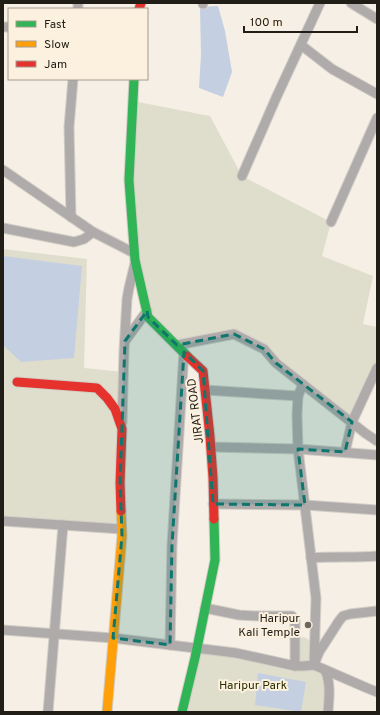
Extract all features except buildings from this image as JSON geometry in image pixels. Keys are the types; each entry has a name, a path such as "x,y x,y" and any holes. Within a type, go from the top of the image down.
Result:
{"main road":[{"name":"JIRAT ROAD","path":"134,80 129,180 135,256 148,317 203,371 211,447 214,560 197,648 182,712"},
{"path":"17,382 97,388 115,409 122,429 120,483 122,536 107,712"}],"street":[{"path":"242,176 320,3"},
{"path":"351,3 377,19"},
{"path":"301,45 332,68 377,94"},
{"path":"71,217 69,127 73,80"},
{"path":"331,222 377,118"},
{"path":"3,170 93,232 135,256 129,288 125,341 122,429"},
{"path":"3,228 74,242 84,239 93,232"},
{"path":"125,341 147,311"},
{"path":"170,645 172,545 180,349 234,334 264,349 276,363 377,441"},
{"path":"345,452 352,422 377,368"},
{"path":"303,384 298,396 298,449 316,598 314,664"},
{"path":"204,390 298,396"},
{"path":"211,447 298,449 377,455"},
{"path":"213,504 305,505 377,510"},
{"path":"3,521 37,522 122,529"},
{"path":"48,712 63,525"},
{"path":"311,558 324,556 377,556"},
{"path":"205,608 239,615 292,616 295,620 295,666"},
{"path":"314,664 343,616 377,612"},
{"path":"3,630 113,638 197,648 236,653 295,666 314,664 377,692"},
{"path":"325,670 329,686 328,712"}],"highlighted area":[{"path":"147,311 148,317 177,345 234,334 264,349 276,363 352,422 345,452 298,449 305,505 213,504 203,371 184,352 172,545 170,645 113,638 122,536 120,483 125,341"}],"green space":[{"path":"133,101 210,116 242,176 331,222 322,256 373,276 363,324 377,327 377,368 352,422 264,349 234,334 177,345 148,317 135,260"},
{"path":"3,249 87,259 84,368 124,372 121,529 3,521"},
{"name":"Haripur Park","path":"304,637 315,643 314,664 325,670 328,712 182,712 197,648 294,666 295,639"}],"water":[{"path":"218,6 225,31 232,72 223,97 199,88 201,55 200,7"},
{"path":"3,256 82,266 74,358 21,362 3,345"},
{"path":"258,673 306,682 301,712 255,705"}],"traffic: fast":[{"path":"134,80 129,180 135,260 148,317 187,356"},
{"path":"182,712 195,658 215,560 214,519"}],"traffic: slow":[{"path":"107,712 122,536 121,511"}],"traffic: jam":[{"path":"139,8 141,3"},
{"path":"187,356 203,371 210,437 214,519"},
{"path":"17,382 97,388 107,398 115,409 122,429 120,483 121,511"}],"place":[{"name":"Haripur Kali Temple","path":"308,625"}]}
